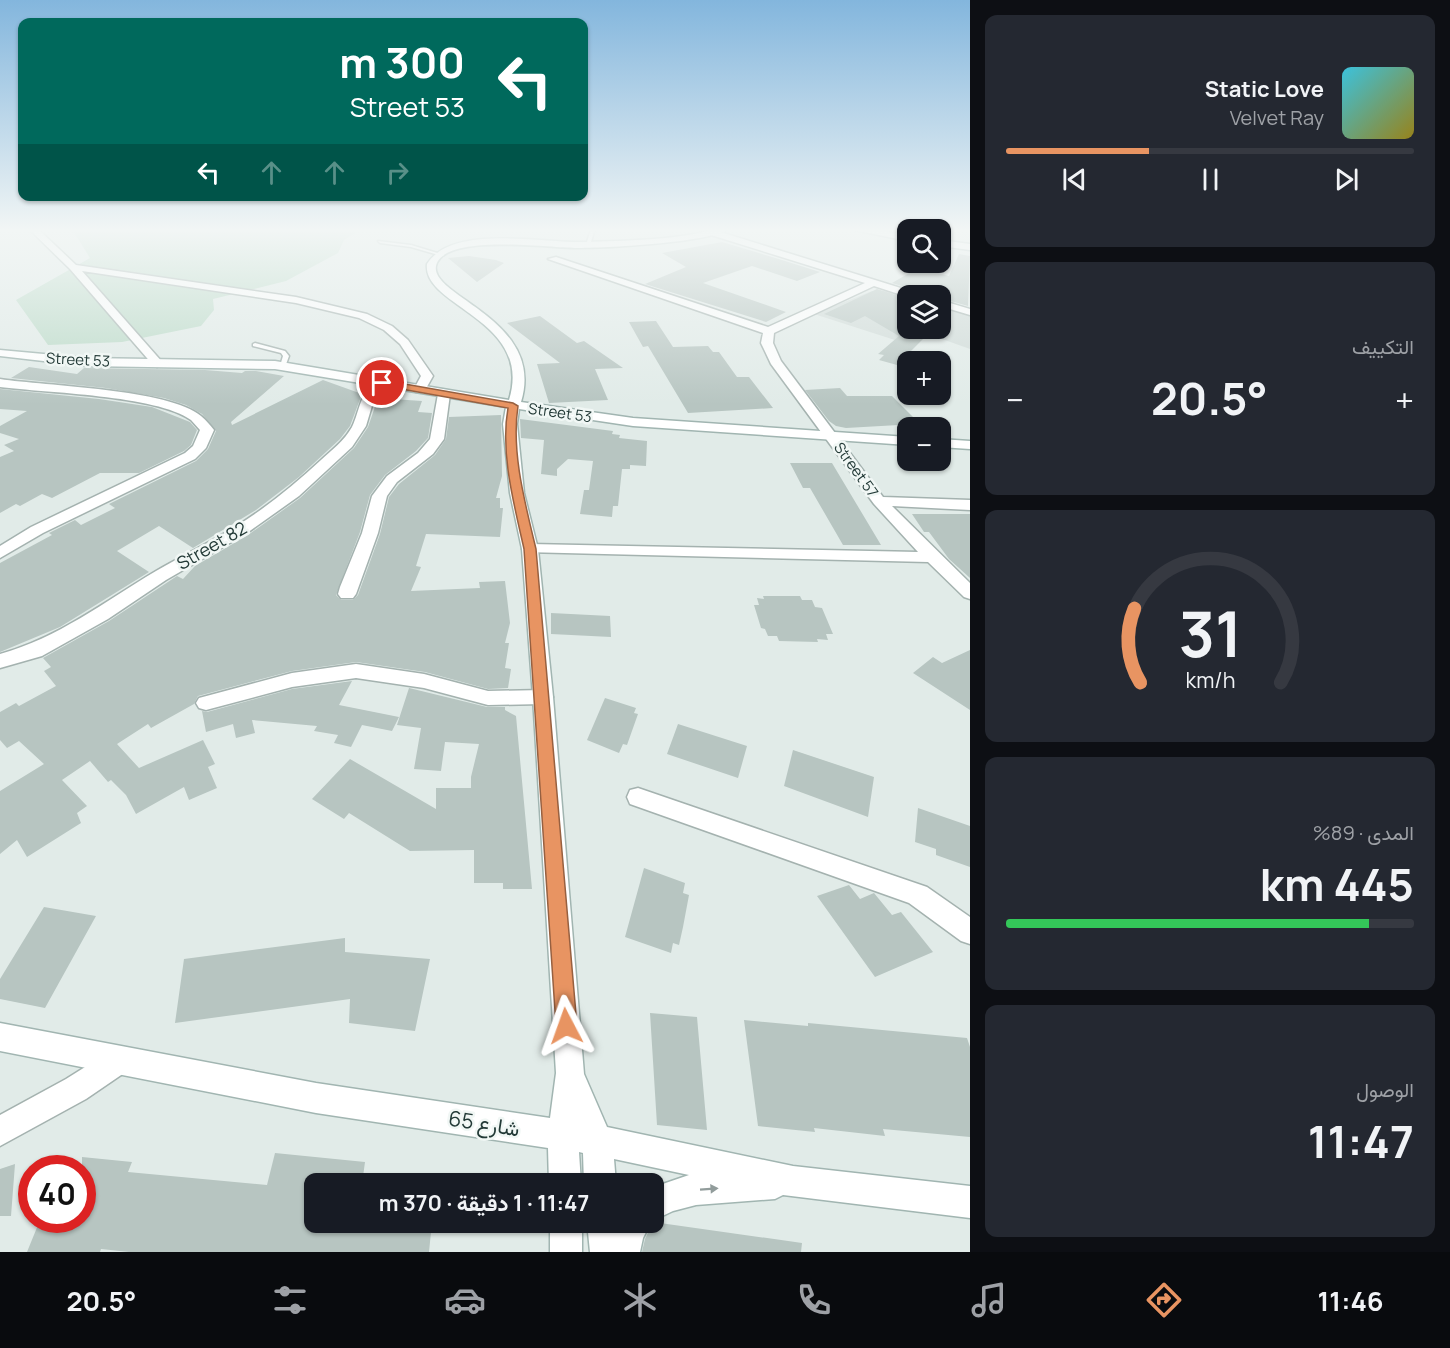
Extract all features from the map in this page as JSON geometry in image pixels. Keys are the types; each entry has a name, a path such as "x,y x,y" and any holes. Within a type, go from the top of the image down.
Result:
{"street":[{"path":"91,287 157,363"},
{"path":"211,287 296,300 353,312 388,328 404,342 427,376 420,389"},
{"path":"443,287 497,330 513,357 519,382 519,392 513,406 510,424 518,493 530,549 543,697 570,1073 563,1136 565,1173"},
{"path":"638,287 769,331 863,287"},
{"path":"951,306 970,312"},
{"name":"Street 57","path":"769,331 767,343 775,362 879,501 970,593"},
{"name":"Street 53","path":"0,353 87,362 283,366 513,406 633,422 897,440"},
{"path":"0,383 101,393 170,406 195,415 207,430 199,448 190,456 37,530 0,553"},
{"name":"Street 82","path":"0,661 35,651 102,615 160,576 241,530 294,493 347,444 359,426 368,398 382,383"},
{"path":"348,594 350,580 368,540 375,504 394,476 422,456 437,440 440,407 444,394"},
{"path":"951,444 970,445"},
{"path":"879,501 970,505"},
{"path":"530,549 932,557"},
{"path":"206,703 292,680 356,671 424,681 488,698 543,697"},
{"path":"638,796 918,895 970,932"},
{"name":"شارع 65","path":"0,1037 316,1098 597,1140 793,1182 970,1202"},
{"path":"0,1131 76,1089 117,1061"},
{"path":"570,1073 597,1140 599,1173"},
{"path":"664,1199 674,1194 690,1191 793,1182"},
{"path":"566,1233 566,1252"},
{"path":"604,1233 606,1252"},
{"path":"624,1252 628,1233"}],"lane":[{"path":"255,345 283,352 286,356 283,366"}],"shaded area":[{"path":"872,291 887,291 897,294 897,339 907,339 898,341 814,314"},
{"path":"951,309 970,315 970,349 942,339 951,339"}],"green space":[{"path":"38,287 260,287 213,299 214,310 201,326 122,342 48,345 16,300"}],"building":[{"path":"656,287 716,287 786,312 766,322"},
{"path":"951,287 969,287 968,306 951,301"},
{"path":"877,289 897,295 897,335 865,316 851,323 824,314"},
{"path":"540,316 577,343 584,341 623,368 595,369 608,400 549,403 537,364 560,363 507,323"},
{"path":"656,321 673,347 708,346 713,352 719,352 737,377 749,377 773,408 688,413 648,346 643,347 629,322"},
{"path":"897,338 923,339 911,351 897,351 897,365 879,360 884,355 878,354"},
{"path":"29,367 77,374 84,368 205,370 242,373 256,371 284,376 231,422 232,425 323,380 362,394 350,426 340,439 299,477 256,510 193,548 159,526 117,551 149,572 60,627 0,652 0,563 75,520 81,525 115,508 109,504 196,461 208,449 216,431 202,414 186,405 164,398 106,388 11,378"},
{"path":"840,388 847,396 892,396 897,401 897,405 901,405 913,417 897,417 897,425 846,428 836,426 829,421 805,390"},
{"path":"0,389 152,407 190,422 197,430 191,445 184,451 139,473 100,473 52,498 42,494 20,506 16,504 0,513 0,457 14,451 4,445 19,439 0,433 0,426 27,411 0,409"},
{"path":"378,398 422,401 418,412 432,413 428,438 416,451 385,475 370,495 360,532 336,595 341,600 353,600 358,595 380,534 389,497 399,484 435,455 446,439 449,417 501,415 502,476 496,498 500,498 500,508 503,508 500,537 426,534 416,566 421,567 411,591 480,588 479,582 505,581 510,623 505,643 509,643 505,668 511,669 508,688 488,689 425,672 356,662 292,671 198,696 194,704 151,728 148,724 117,744 139,768 203,740 215,764 208,767 217,788 189,800 184,787 136,814 126,795 111,780 108,782 90,761 62,780 87,806 77,813 81,823 27,857 17,840 0,854 0,791 44,764 19,741 7,748 0,740 0,712 16,703 19,706 56,686 44,671 51,667 43,658 109,621 177,576 183,579 195,566 248,535 300,498 354,448 368,427"},
{"path":"520,419 613,431 612,434 620,435 619,438 647,441 646,466 630,465 630,469 622,469 618,506 613,506 612,517 580,514 584,490 589,490 593,461 568,459 557,469 557,476 541,474 544,440 521,438"},
{"path":"790,463 832,463 881,545 843,545 810,488 803,488"},
{"path":"912,514 970,514 970,578 949,559 929,532 924,532"},
{"path":"763,596 800,596 802,600 812,600 815,607 822,608 833,634 826,634 828,640 817,639 818,642 779,641 777,636 768,636 765,629 761,628 754,605 759,605 757,598 764,599"},
{"path":"551,613 610,616 611,637 551,634"},
{"path":"970,650 970,710 913,673 933,657 942,663"},
{"path":"352,681 339,705 399,717 392,731 362,725 351,747 334,743 338,735 314,731 317,726 252,720 255,733 236,738 233,724 206,732 202,711 207,712 292,689"},
{"path":"409,688 487,707 505,707 505,710 516,716 532,889 503,889 503,883 474,883 474,850 410,851 349,813 344,819 312,799 350,759 436,809 436,788 471,788 471,777 479,744 445,742 441,771 414,769 421,728 397,725"},
{"path":"605,698 636,708 634,713 638,714 627,745 623,744 619,753 587,740"},
{"path":"678,724 747,746 738,778 667,754"},
{"path":"793,750 874,777 868,817 784,786"},
{"path":"918,808 970,826 970,867 936,855 936,849 915,842"},
{"path":"644,868 685,883 683,893 689,895 679,945 673,943 671,953 625,937"},
{"path":"849,885 860,899 874,893 892,915 901,912 933,952 875,977 817,896"},
{"path":"44,907 96,916 45,1008 0,999 0,979"},
{"path":"345,938 345,952 430,959 415,1031 349,1023 350,999 175,1023 184,959"},
{"path":"650,1013 697,1017 707,1130 657,1125"},
{"path":"744,1020 808,1026 808,1023 967,1038 970,1047 970,1137 883,1129 885,1136 814,1128 815,1132 758,1126"},
{"path":"275,1153 365,1162 364,1173 304,1173 304,1233 431,1233 429,1252 129,1252 101,1249 100,1252 27,1252 35,1233 96,1233 96,1158 132,1162 128,1172 267,1185"},
{"path":"15,1164 11,1216 0,1216 0,1169"},
{"path":"664,1224 802,1243 801,1252 642,1252 648,1233 664,1233"}],"route":[{"path":"382,383 513,406 510,413 510,424 518,493 530,549 566,1026"}]}
